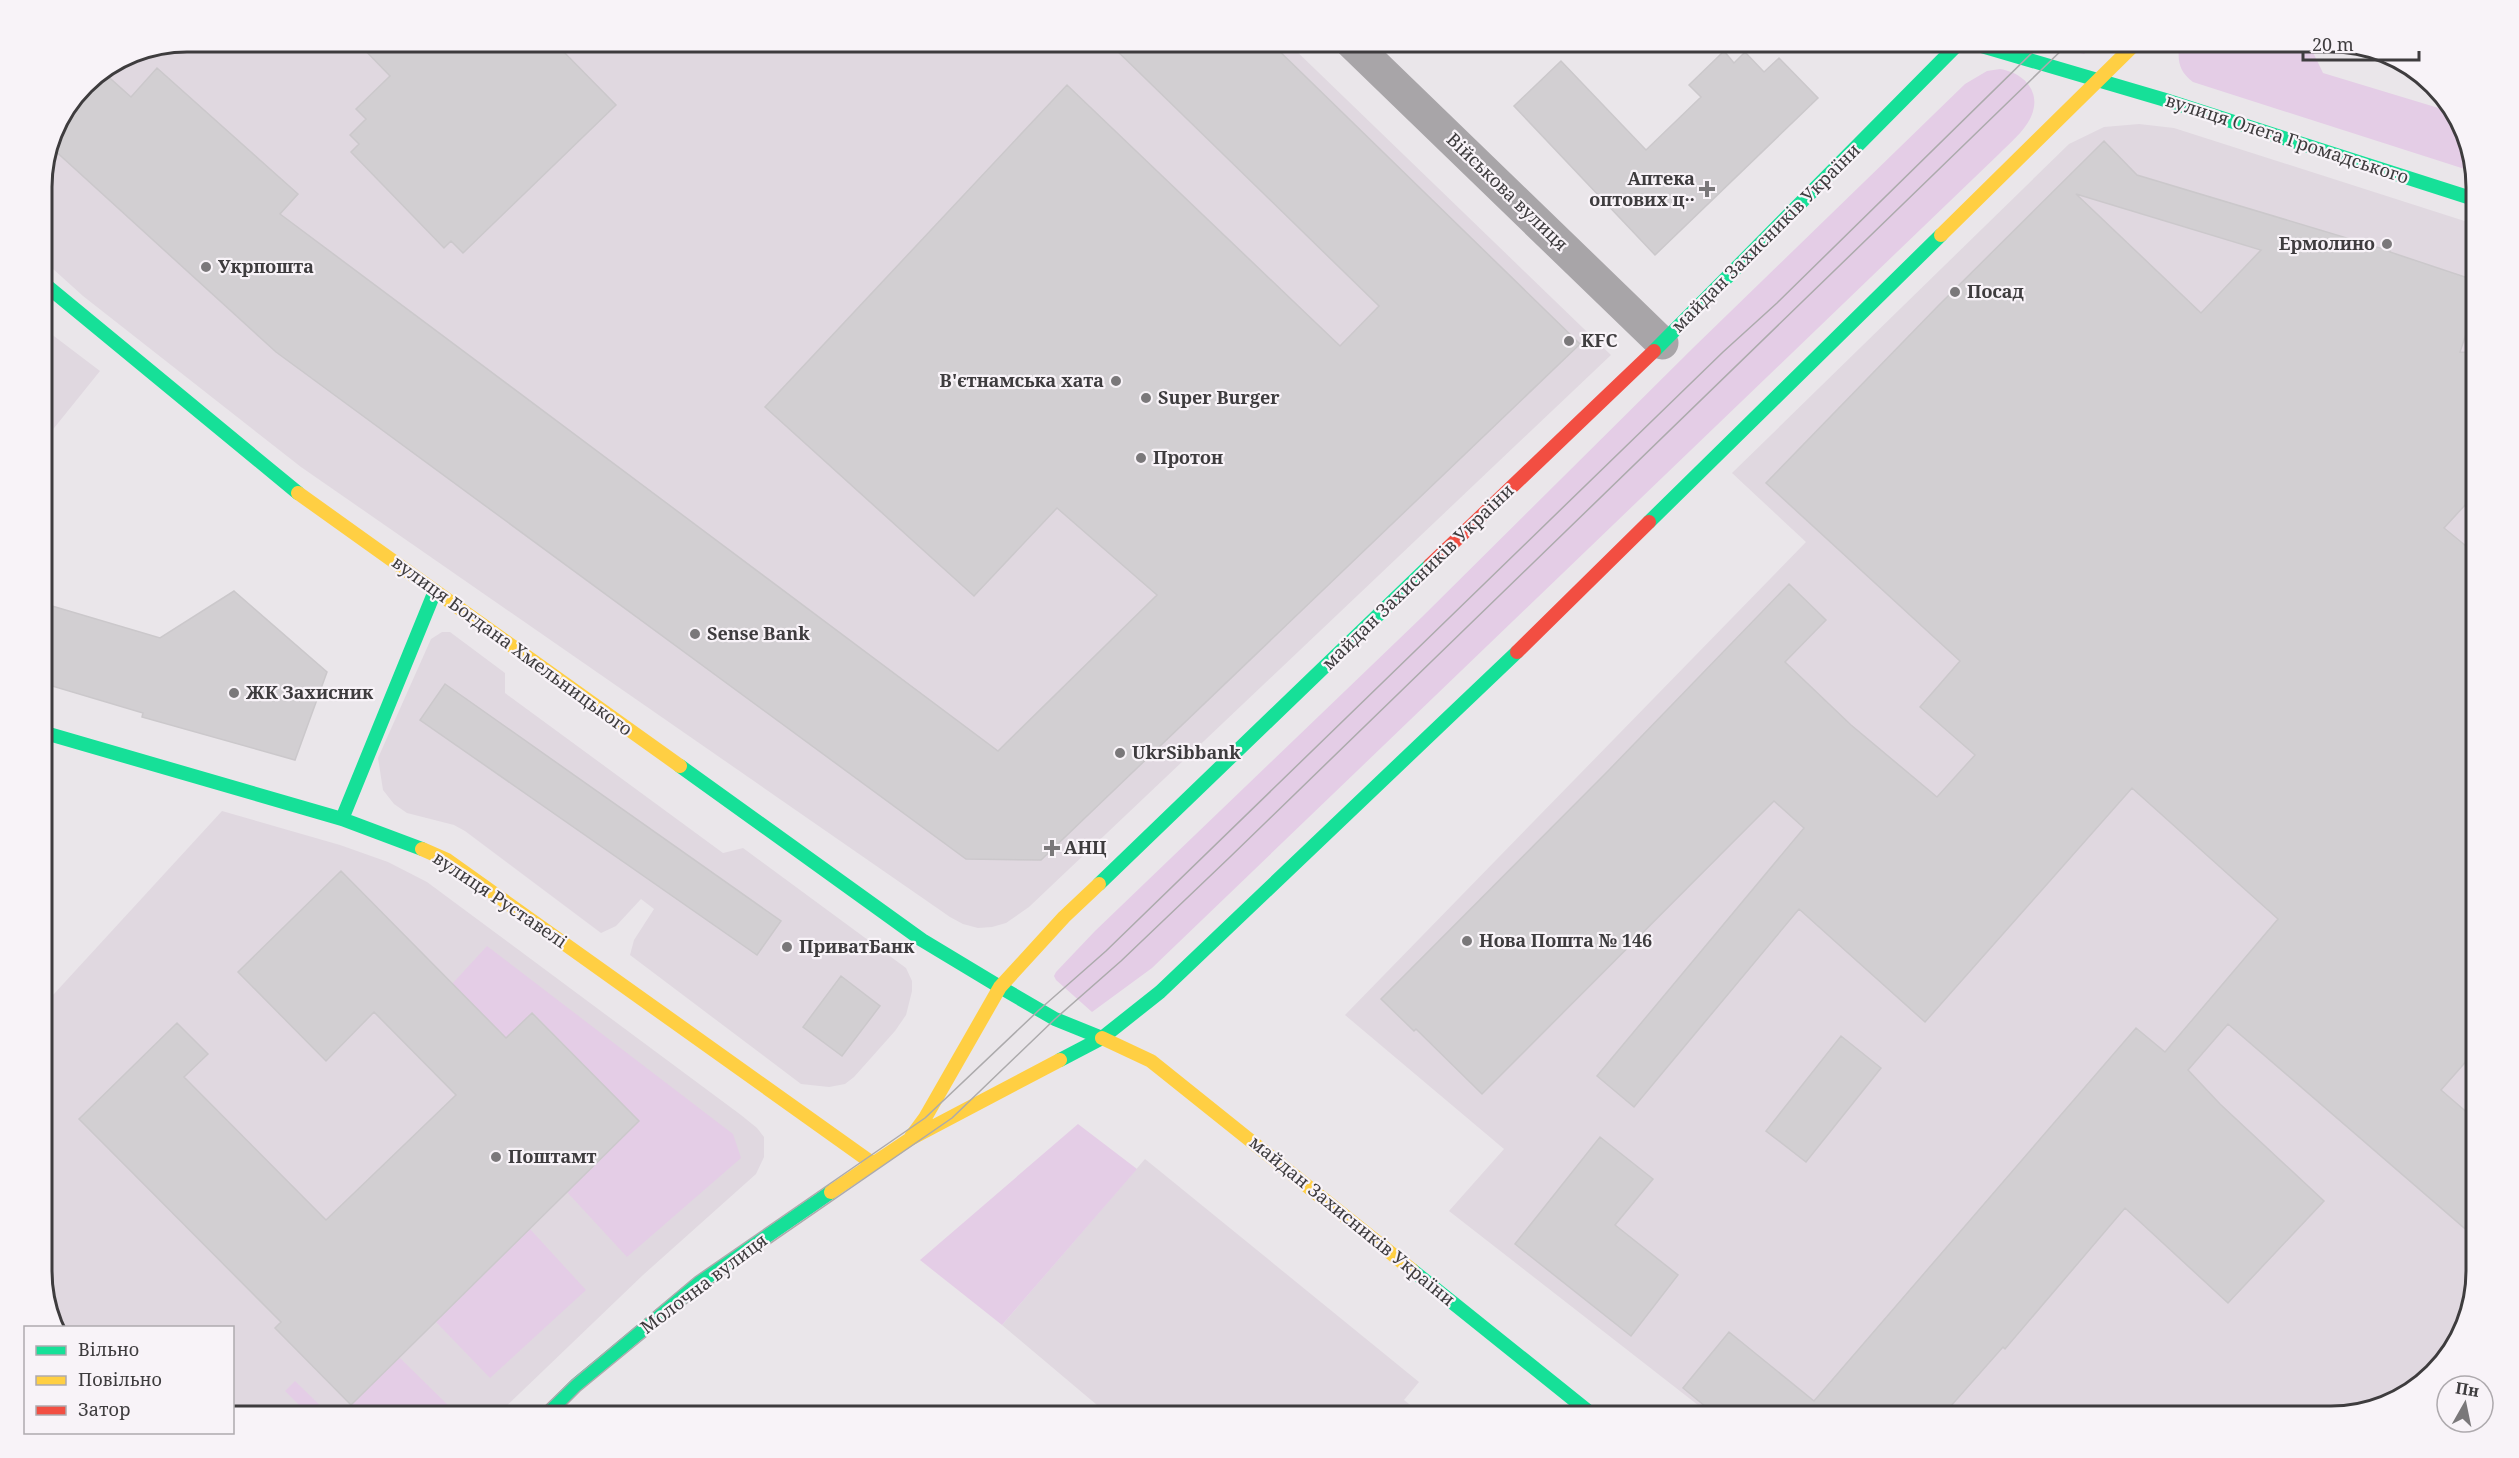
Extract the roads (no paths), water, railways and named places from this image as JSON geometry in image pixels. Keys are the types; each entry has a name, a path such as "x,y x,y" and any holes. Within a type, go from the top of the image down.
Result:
{"main road":[{"name":"майдан Захисників України","path":"910,1139 925,1118 1000,987 1064,917 1662,343 1950,52"},
{"name":"вулиця Олега Громадського","path":"2004,52 2098,79 2466,196"},
{"name":"майдан Захисників України","path":"872,1163 910,1139 1102,1038 1160,992 1481,688 2126,52"},
{"name":"вулиця Богдана Хмельницького","path":"53,291 278,478 922,940 1055,1019 1102,1038"},
{"path":"342,819 435,591"},
{"name":"вулиця Руставелі","path":"53,735 342,819 399,839 447,860 872,1163"},
{"name":"майдан Захисників України","path":"1102,1038 1151,1061 1582,1406"},
{"name":"Молочна вулиця","path":"555,1406 576,1385 700,1282 872,1163"}],"street":[{"name":"Військова вулиця","path":"1362,52 1662,343"}],"tram line":[{"path":"545,1406 571,1381 695,1277 925,1118 1039,1010 1106,951 1723,352 1777,303 2033,52"},
{"path":"565,1406 580,1391 704,1289 952,1118 1230,857 2060,52"}],"place":[{"name":"Аптека оптових ц‥","path":"1707,189"},
{"name":"Ермолино","path":"2387,244"},
{"name":"Укрпошта","path":"206,267"},
{"name":"Посад","path":"1955,292"},
{"name":"KFC","path":"1569,341"},
{"name":"В'єтнамська хата","path":"1116,381"},
{"name":"Super Burger","path":"1146,398"},
{"name":"Протон","path":"1141,458"},
{"name":"Sense Bank","path":"695,634"},
{"name":"ЖК Захисник","path":"234,693"},
{"name":"UkrSibbank","path":"1120,753"},
{"name":"АНЦ","path":"1052,848"},
{"name":"Нова Пошта № 146","path":"1467,941"},
{"name":"ПриватБанк","path":"787,947"},
{"name":"Поштамт","path":"496,1157"}]}
